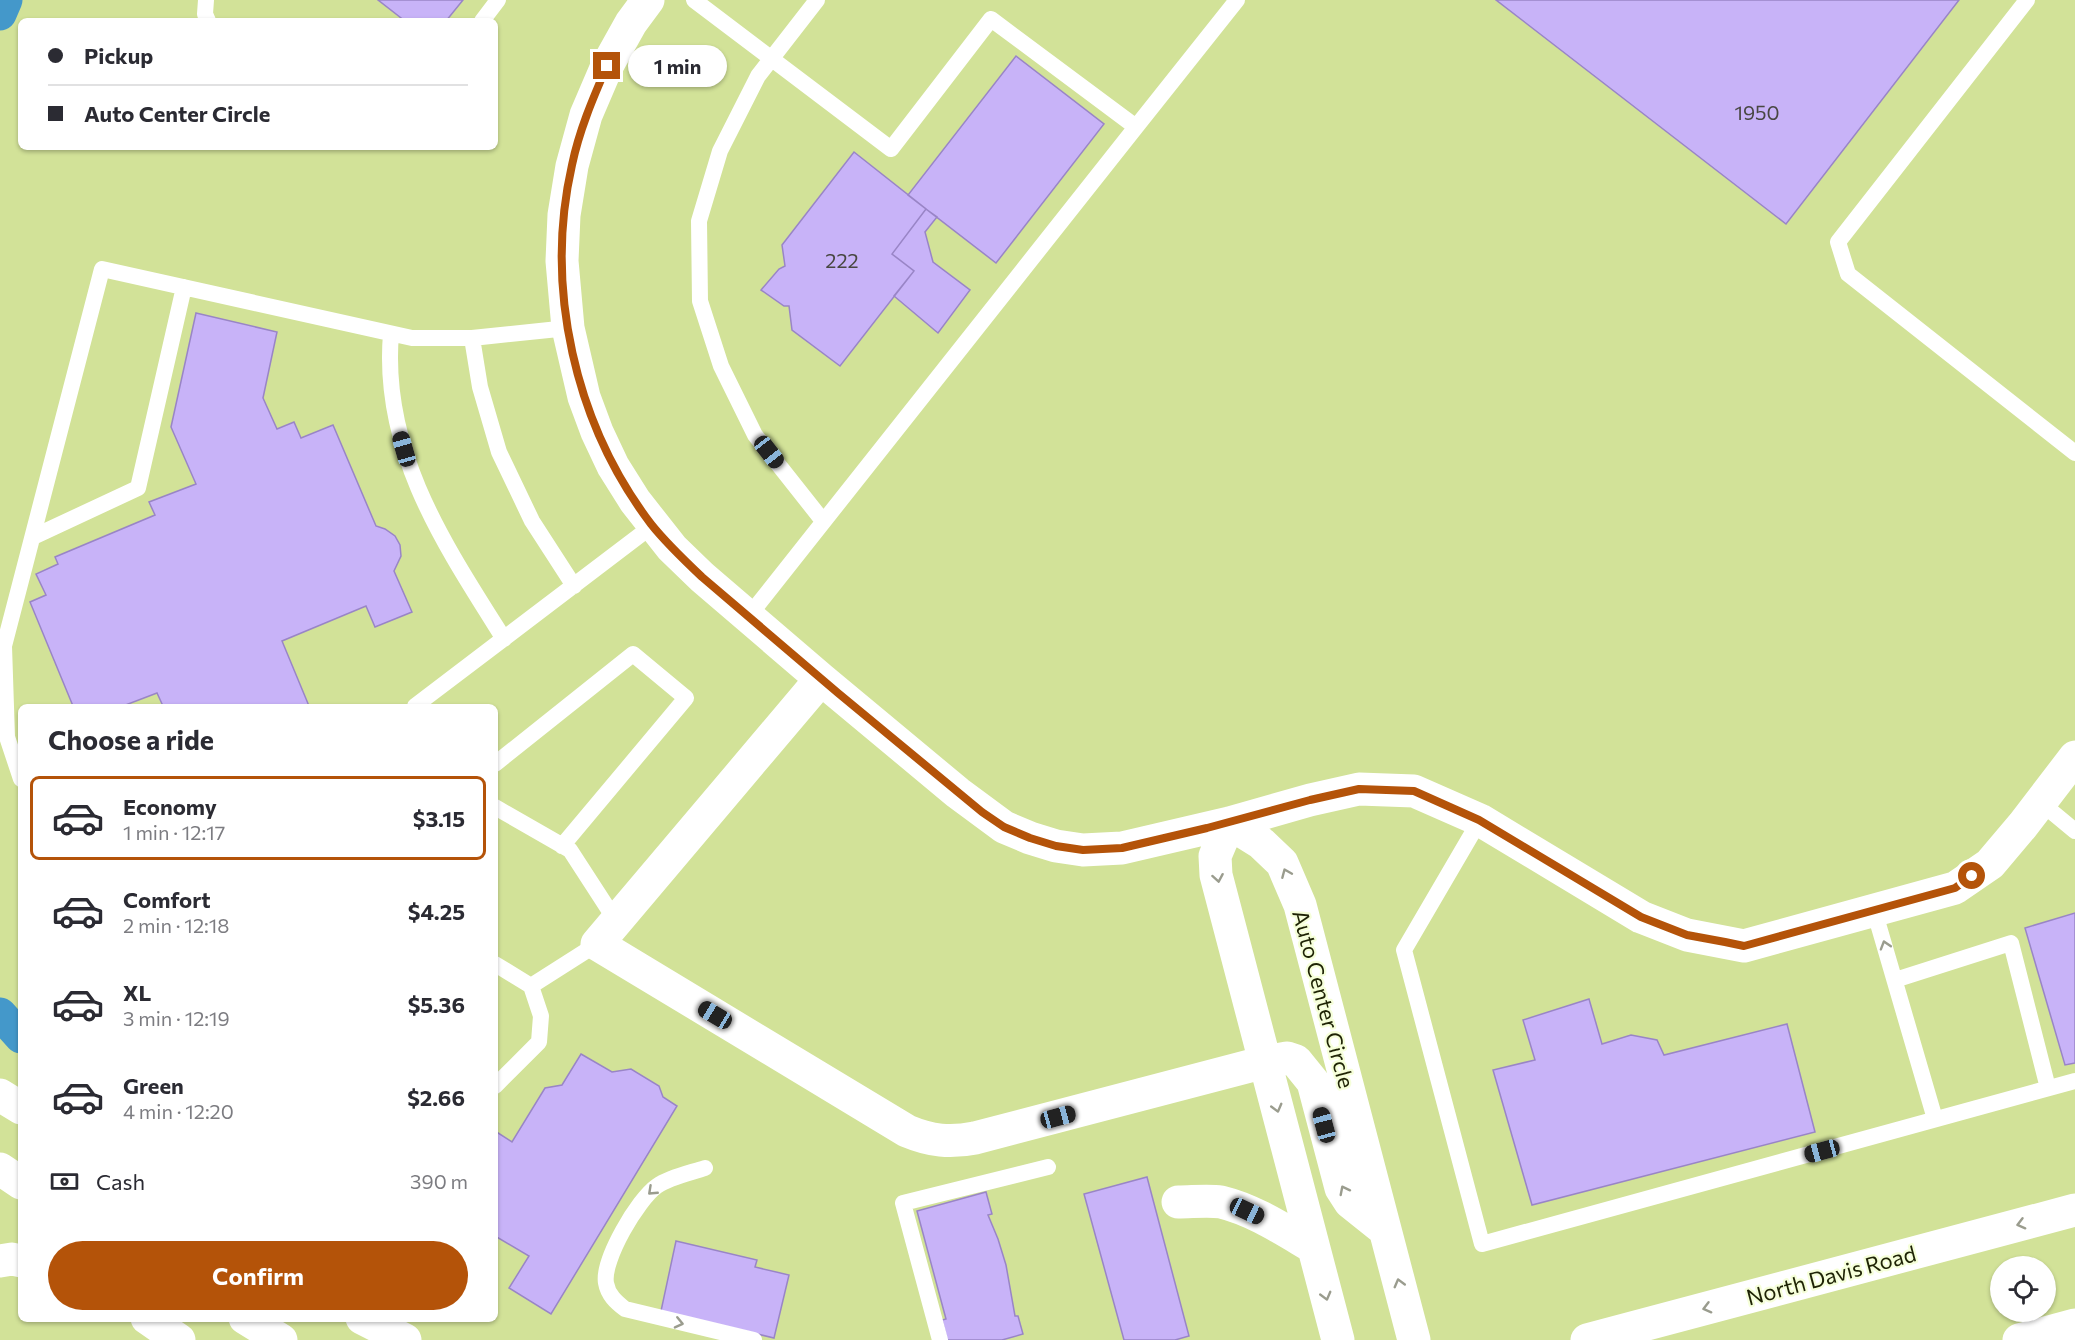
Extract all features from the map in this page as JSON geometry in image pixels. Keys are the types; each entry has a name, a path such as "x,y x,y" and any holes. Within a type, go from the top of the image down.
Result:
{"highway":[{"path":"0,14 6,0"},
{"path":"0,1014 18,1034"}],"street":[{"path":"648,0 631,23 607,66 586,114 572,166 564,215 562,261 568,328 584,397 597,432 613,466 652,526 679,555 821,679 982,812 1004,827 1056,846 1083,850 1122,848 1359,789 1414,791 1479,820 1641,917 1687,935 1744,946 1955,888 1990,864 2075,757"},
{"path":"821,679 606,933 907,1131 942,1142 985,1135 1265,1062 1287,1058 1296,1061 1313,1082 1341,1188 1350,1202 1385,1230"},
{"path":"1229,823 1215,856 1216,875 1338,1340"},
{"name":"Auto Center Circle","path":"1229,823 1261,843 1282,863 1300,905 1414,1340"},
{"path":"0,1095 18,1106"},
{"path":"0,1169 18,1181"},
{"path":"1178,1202 1219,1202 1247,1211 1313,1247"},
{"name":"North Davis Road","path":"1587,1340 2075,1210"},
{"path":"0,1262 12,1259 18,1260"},
{"path":"153,1322 179,1340"},
{"path":"252,1322 281,1340"},
{"path":"370,1322 405,1340"},
{"path":"2019,1340 2075,1325"}],"lane":[{"path":"206,0 207,18"},
{"path":"484,18 498,0"},
{"path":"694,0 891,149 991,19 1136,127"},
{"path":"748,617 1237,0"},
{"path":"2027,0 1838,242 1848,274 2075,453"},
{"path":"814,1 758,76 720,151 699,221 700,301 721,366 755,435 823,521"},
{"path":"18,771 7,737 4,646 102,269 412,338 472,338 568,328"},
{"path":"33,537 138,488 184,287"},
{"path":"391,334 388,363 394,410 410,468 429,515 456,564 504,639"},
{"path":"472,338 480,387 499,452 532,521 574,586"},
{"path":"418,704 652,526"},
{"path":"498,762 633,654 686,698 562,846"},
{"path":"2040,802 2075,831"},
{"path":"498,809 570,850 606,933 531,986"},
{"path":"1479,820 1404,950 1482,1244 2075,1081"},
{"path":"1874,910 1935,1119"},
{"path":"1895,980 2011,943 2048,1088"},
{"path":"498,966 531,986 541,1017 539,1042 498,1083"},
{"path":"705,1167 659,1184 649,1192 620,1234 610,1258 606,1282 615,1302 625,1309 754,1340"},
{"path":"940,1340 903,1203 1048,1167"}],"building":[{"path":"378,0 463,0 448,18 401,18"},
{"path":"1496,0 1959,0 1786,224"},
{"path":"1016,56 1104,124 996,263 908,195"},
{"path":"854,152 926,209 892,254 914,271 840,366 792,330 789,306 784,306 761,290 779,269 785,266 782,245"},
{"path":"926,209 937,217 925,232 933,262 970,290 938,333 894,296 914,271 892,254"},
{"path":"196,313 277,332 263,398 277,429 294,422 301,438 333,425 376,526 395,536 400,545 401,556 394,571 412,612 375,627 366,606 282,641 308,704 162,704 157,693 128,704 72,704 30,602 46,595 36,574 58,564 55,557 155,515 149,502 196,484 171,427"},
{"path":"2075,913 2075,1063 2065,1065 2025,928"},
{"path":"1589,999 1602,1044 1631,1035 1657,1040 1664,1055 1787,1024 1815,1132 1532,1205 1493,1070 1535,1060 1523,1020"},
{"path":"581,1054 612,1072 631,1069 659,1086 663,1097 677,1106 551,1314 509,1288 529,1256 498,1238 498,1133 512,1142 545,1088 562,1085"},
{"path":"1147,1177 1189,1336 1175,1340 1124,1340 1084,1194"},
{"path":"986,1192 992,1214 988,1215 1006,1265 1015,1316 1018,1316 1023,1334 1002,1340 947,1340 942,1320 946,1319 917,1211"},
{"path":"676,1241 757,1260 755,1267 789,1275 774,1338 661,1311"}],"route":[{"path":"607,66 586,114 572,166 564,215 562,261 568,328 575,363 584,397 613,466 652,526 702,577 958,794 1004,827 1056,846 1083,850 1122,848 1359,789 1414,791 1479,820 1641,917 1687,935 1744,946 1955,888 1972,876"}]}
